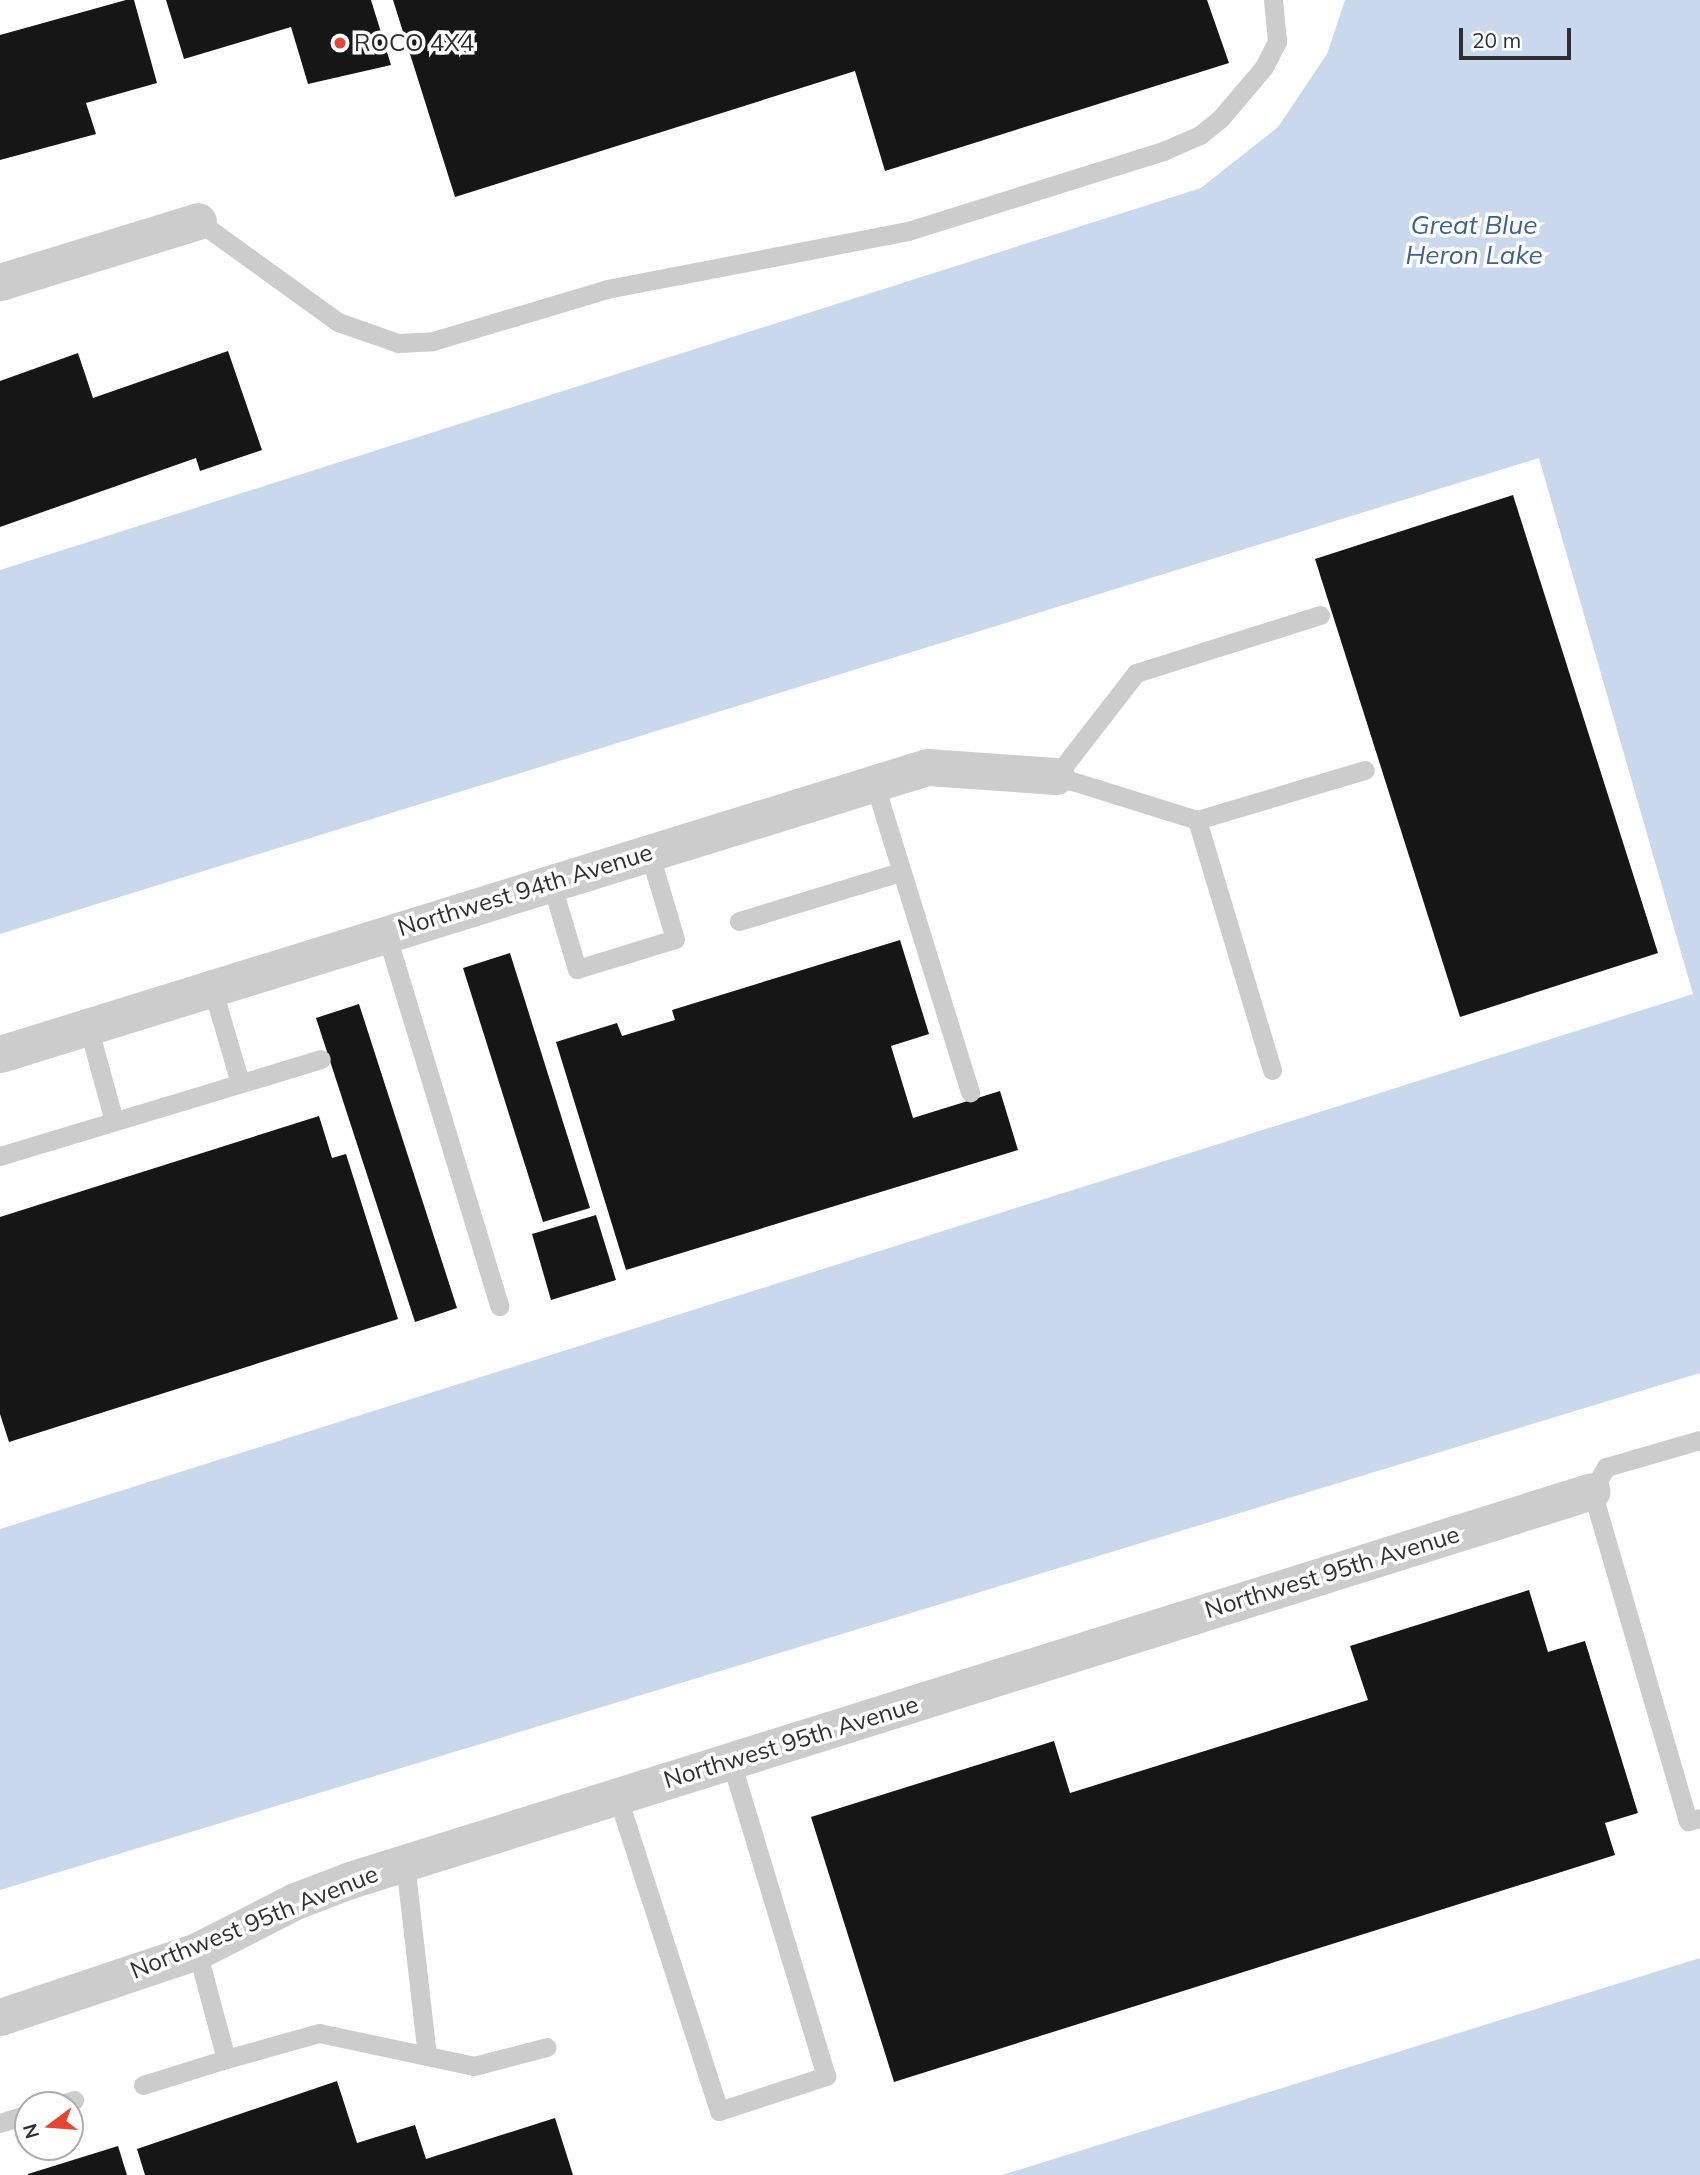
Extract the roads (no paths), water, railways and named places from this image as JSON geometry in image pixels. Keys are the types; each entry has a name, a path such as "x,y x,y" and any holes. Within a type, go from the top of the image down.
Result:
{"street":[{"path":"0,282 198,220"},
{"name":"Northwest 94th Avenue","path":"0,1054 927,767 1056,776"},
{"name":"Northwest 95th Avenue","path":"0,2017 197,1951 295,1901 405,1863 1592,1491"}],"lane":[{"path":"198,220 338,322 398,343 433,341 607,289 908,232 1163,151 1200,135 1220,119 1264,67 1276,41 1273,0"},
{"path":"1320,615 1136,673 1056,776 1197,820 1365,770"},
{"path":"874,782 970,1092"},
{"path":"1197,820 1272,1070"},
{"path":"551,882 577,969 675,939 649,852"},
{"path":"738,921 900,872"},
{"path":"386,933 499,1306"},
{"path":"212,987 240,1083"},
{"path":"88,1026 114,1121"},
{"path":"0,1156 321,1059"},
{"path":"1700,1440 1606,1467 1592,1491 1688,1821 1700,1818"},
{"path":"617,1796 719,2111 827,2076 732,1761"},
{"path":"405,1863 427,2056"},
{"path":"197,1951 226,2059"},
{"path":"143,2085 318,2033 474,2066 547,2047"}],"water":[{"name":"Great Blue Heron Lake","path":"1345,0 1700,0 1700,1373 0,1890 0,1529 1693,994 1539,458 0,934 0,570 1201,188 1278,127 1327,54"},
{"path":"1700,1958 1700,2175 1002,2175"}],"place":[{"name":"ROCO 4X4","path":"340,43"}]}
